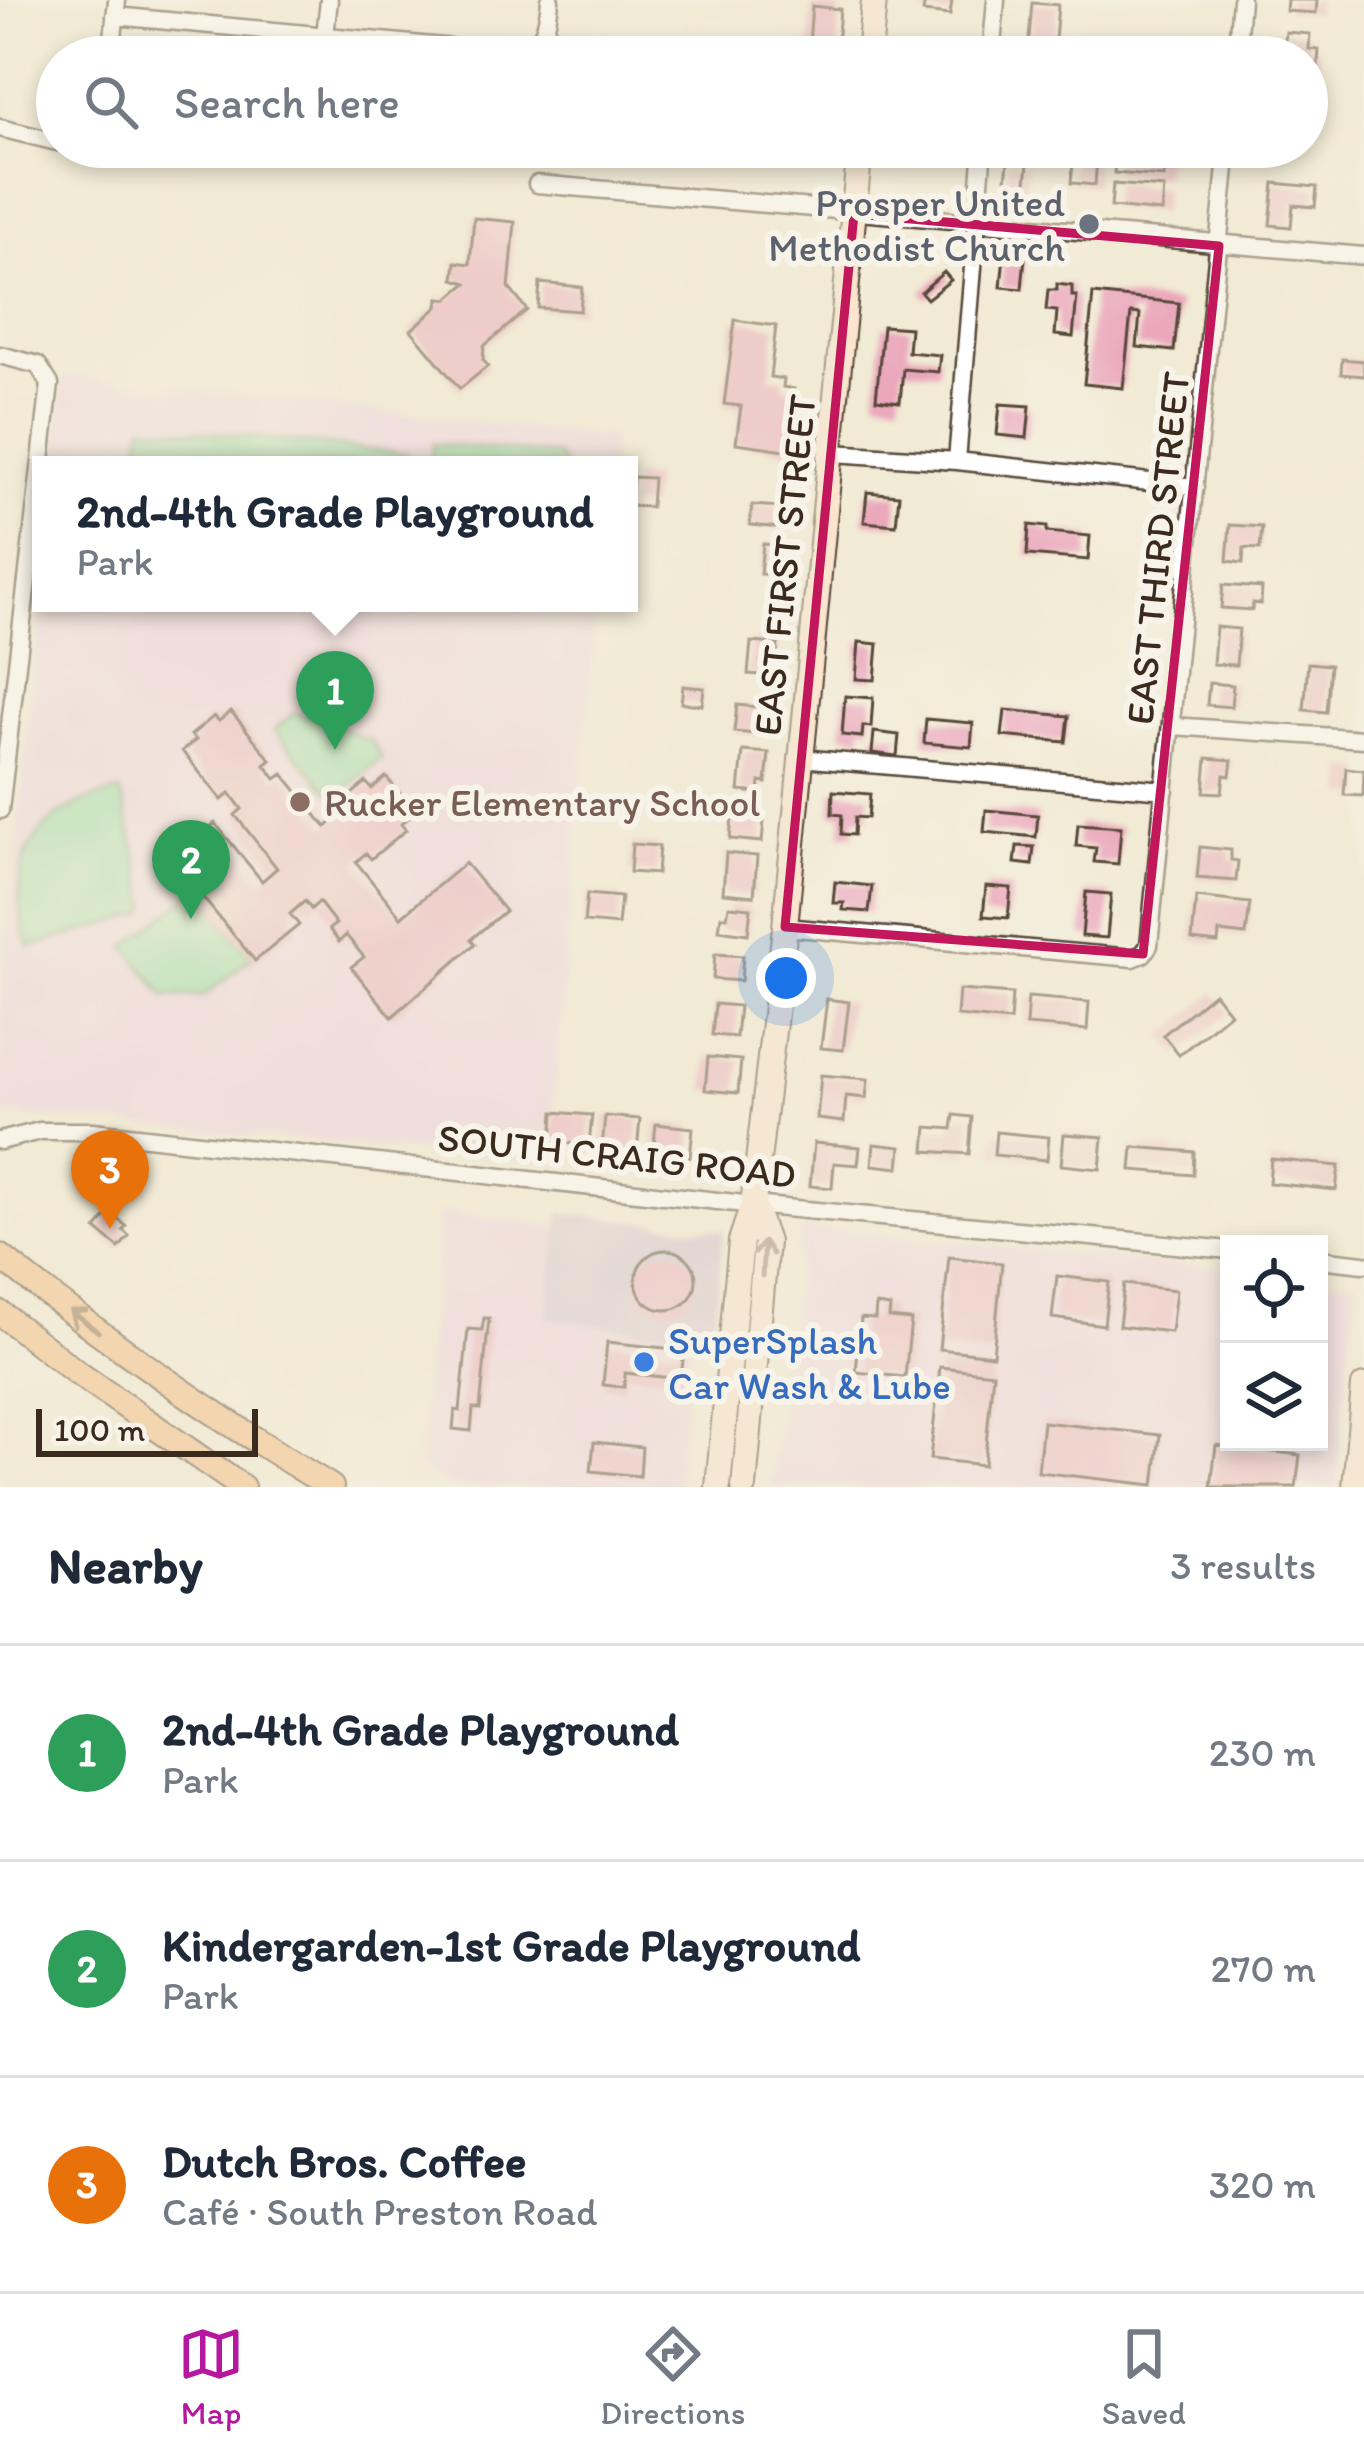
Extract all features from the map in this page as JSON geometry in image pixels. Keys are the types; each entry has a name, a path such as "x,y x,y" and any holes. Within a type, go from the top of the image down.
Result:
{"main road":[{"path":"0,1256 182,1391 331,1487"},
{"path":"0,1313 242,1487"}],"street":[{"path":"326,35 329,0"},
{"path":"544,36 550,0"},
{"path":"871,36 874,0"},
{"path":"993,36 996,0"},
{"path":"1237,36 1240,0"},
{"path":"116,8 336,36"},
{"path":"0,128 36,137"},
{"name":"EAST FIRST STREET","path":"718,1487 741,1241 753,1204 785,927 858,168"},
{"path":"957,461 981,168"},
{"name":"EAST THIRD STREET","path":"785,927 1132,958 1143,954 1149,944 1226,168"},
{"path":"537,184 1364,256"},
{"path":"0,355 38,365 46,373 50,397 43,456"},
{"path":"833,453 957,461 1195,488"},
{"path":"0,810 32,546"},
{"path":"1172,726 1364,739"},
{"path":"800,758 1165,790"},
{"name":"SOUTH CRAIG ROAD","path":"0,1142 40,1131 93,1132 1220,1249"},
{"name":"EAST FIRST STREET","path":"744,1487 766,1242 753,1204"},
{"path":"1328,1260 1364,1264"},
{"path":"1355,1487 1364,1387"},
{"path":"722,1436 748,1440"}],"highlighted area":[{"path":"854,214 1219,246 1143,954 785,927"}],"shaded area":[{"path":"63,375 612,438 610,456 55,456"},
{"name":"Rucker Elementary School","path":"39,612 596,612 548,1162 0,1113 0,1001"},
{"path":"440,1212 558,1227 548,1319 691,1335 677,1487 450,1487 418,1465"},
{"path":"560,1213 724,1231 712,1338 547,1319"},
{"path":"801,1228 1220,1268 1220,1451 1328,1451 1328,1279 1356,1282 1336,1487 772,1487"}],"green space":[{"path":"143,425 407,454 407,456 140,456"},
{"path":"433,444 557,456 431,456"},
{"path":"294,713 372,741 382,759 335,798 274,730"},
{"path":"121,792 149,906 144,914 29,947 19,889 32,844 46,825 66,811"},
{"path":"196,890 252,958 204,996 165,996 126,947"}],"building":[{"path":"925,0 952,0 950,15 923,12"},
{"path":"1287,0 1317,0 1316,13 1286,11"},
{"path":"1032,3 1058,5 1055,36 1029,36"},
{"path":"812,6 840,9 838,36 810,36"},
{"path":"1007,168 1028,168 1025,192 1005,190"},
{"path":"1073,168 1096,168 1095,185 1071,183"},
{"path":"1114,168 1165,168 1164,177 1114,173"},
{"path":"1274,183 1317,187 1315,207 1293,205 1291,227 1270,225"},
{"path":"1113,184 1164,188 1162,212 1111,207"},
{"path":"474,218 515,222 509,288 527,310 484,346 483,360 488,366 460,389 411,330 438,307 439,298 448,299 467,283 454,279 456,262 470,264"},
{"path":"1004,255 1025,257 1022,289 1001,287"},
{"path":"944,272 951,280 927,299 921,292"},
{"path":"540,283 582,287 580,311 538,308"},
{"path":"1057,284 1072,286 1072,296 1077,296 1073,337 1055,335 1057,311 1046,310 1048,290 1057,290"},
{"path":"1093,294 1179,303 1174,351 1137,347 1140,314 1131,313 1123,388 1084,384"},
{"path":"735,320 776,326 770,377 784,379 783,387 794,389 790,419 803,420 799,452 736,443 741,406 724,404"},
{"path":"883,326 910,328 908,352 940,355 938,372 903,369 900,402 876,399"},
{"path":"1342,359 1364,361 1364,376 1341,374"},
{"path":"1000,404 1030,406 1027,438 997,435"},
{"path":"638,477 653,478 651,507 638,506"},
{"path":"867,492 899,495 896,525 864,522"},
{"path":"752,505 793,508 792,529 750,525"},
{"path":"1029,525 1047,527 1047,532 1090,536 1088,560 1027,555"},
{"path":"1230,525 1262,527 1260,549 1244,548 1243,563 1227,561"},
{"path":"763,544 786,546 783,576 760,574"},
{"path":"1223,585 1262,588 1261,604 1253,603 1252,610 1221,608"},
{"path":"1216,627 1239,629 1236,665 1213,664"},
{"path":"751,642 778,644 775,676 748,674"},
{"path":"859,642 878,644 875,680 856,679"},
{"path":"1308,663 1330,665 1326,712 1304,710"},
{"path":"1209,683 1233,685 1231,707 1207,705"},
{"path":"683,686 704,688 702,705 681,703"},
{"path":"845,696 873,698 871,727 863,726 862,737 842,735"},
{"path":"737,705 770,708 767,735 734,732"},
{"path":"1005,710 1069,716 1066,742 1002,736"},
{"path":"231,711 271,760 265,765 276,779 283,774 326,827 340,815 334,809 366,782 372,789 386,777 415,812 401,824 406,830 371,859 366,853 356,862 401,917 465,863 505,911 392,1017 351,967 364,957 346,935 339,942 329,929 336,924 319,902 311,909 305,901 290,914 299,925 255,961 171,859 215,823 262,881 277,868 235,815 242,809 230,793 222,800 182,751 196,740 191,735 214,716 219,721"},
{"path":"926,719 973,723 971,747 924,743"},
{"path":"874,732 899,735 897,756 872,753"},
{"path":"743,751 769,753 766,783 760,782 759,793 739,791"},
{"path":"1207,758 1232,760 1222,793 1204,792"},
{"path":"1346,768 1364,770 1363,796 1344,795"},
{"path":"833,791 870,794 868,818 855,817 854,835 841,834 842,815 832,814"},
{"path":"986,810 1038,815 1036,837 984,832"},
{"path":"732,817 764,820 762,842 730,839"},
{"path":"1078,824 1121,827 1118,864 1094,862 1096,848 1076,846"},
{"path":"632,844 659,846 657,874 630,872"},
{"path":"1017,846 1034,847 1032,865 1015,863"},
{"path":"1200,847 1231,850 1231,860 1238,861 1236,881 1197,878"},
{"path":"726,853 757,856 754,896 723,893"},
{"path":"835,882 872,886 869,912 843,910 844,903 833,903"},
{"path":"986,886 1011,888 1008,918 983,916"},
{"path":"1086,892 1111,894 1107,938 1082,936"},
{"path":"587,894 621,897 618,925 584,922"},
{"path":"1196,897 1250,903 1246,935 1219,932 1218,943 1192,940"},
{"path":"729,906 751,908 748,934 719,930"},
{"path":"715,954 743,956 741,981 713,979"},
{"path":"959,990 1012,994 1010,1021 957,1016"},
{"path":"1214,993 1230,1013 1179,1055 1163,1035"},
{"path":"1028,997 1089,1002 1087,1030 1026,1025"},
{"path":"827,999 849,1002 843,1050 821,1048"},
{"path":"715,1004 739,1006 736,1037 712,1035"},
{"path":"708,1057 741,1060 738,1093 705,1090"},
{"path":"821,1075 868,1079 866,1098 846,1096 844,1122 817,1119"},
{"path":"554,1112 592,1115 589,1145 552,1142"},
{"path":"954,1115 972,1117 969,1154 925,1151 927,1127 952,1129"},
{"path":"605,1116 640,1119 637,1151 602,1148"},
{"path":"656,1124 693,1128 690,1157 653,1153"},
{"path":"996,1132 1049,1137 1047,1160 994,1155"},
{"path":"1064,1134 1103,1137 1100,1169 1061,1165"},
{"path":"814,1143 860,1147 858,1165 834,1163 832,1188 810,1186"},
{"path":"874,1144 901,1147 899,1168 872,1165"},
{"path":"1133,1147 1194,1152 1193,1175 1131,1170"},
{"path":"1271,1159 1339,1166 1336,1190 1269,1183"},
{"path":"110,1212 126,1226 123,1230 129,1236 119,1248 96,1229"},
{"path":"666,1250 687,1259 696,1280 687,1301 666,1310 645,1301 636,1280 645,1259"},
{"path":"949,1257 1002,1263 993,1355 939,1349"},
{"path":"1057,1276 1109,1282 1104,1325 1052,1318"},
{"path":"1124,1284 1176,1290 1171,1332 1119,1326"},
{"path":"876,1305 890,1307 889,1318 911,1320 905,1377 856,1372 861,1318 875,1319"},
{"path":"484,1318 489,1318 480,1409 473,1408 471,1431 453,1429 455,1410 460,1411 468,1329 482,1330"},
{"name":"SuperSplash Car Wash & Lube","path":"607,1342 684,1350 681,1379 625,1373 624,1387 603,1385"},
{"path":"940,1367 993,1373 984,1465 930,1459"},
{"path":"1043,1422 1160,1435 1154,1485 1038,1472"},
{"path":"594,1442 642,1447 640,1476 591,1471"},
{"path":"1216,1445 1220,1451 1300,1455 1296,1487 1211,1487"}],"place":[{"name":"Prosper United Methodist Church","path":"1089,224"},
{"name":"2nd-4th Grade Playground","path":"335,750"},
{"name":"Rucker Elementary School","path":"300,802"},
{"name":"Kindergarden-1st Grade Playground","path":"191,919"},
{"name":"Dutch Bros. Coffee","path":"110,1229"},
{"name":"SuperSplash Car Wash & Lube","path":"644,1362"}]}
